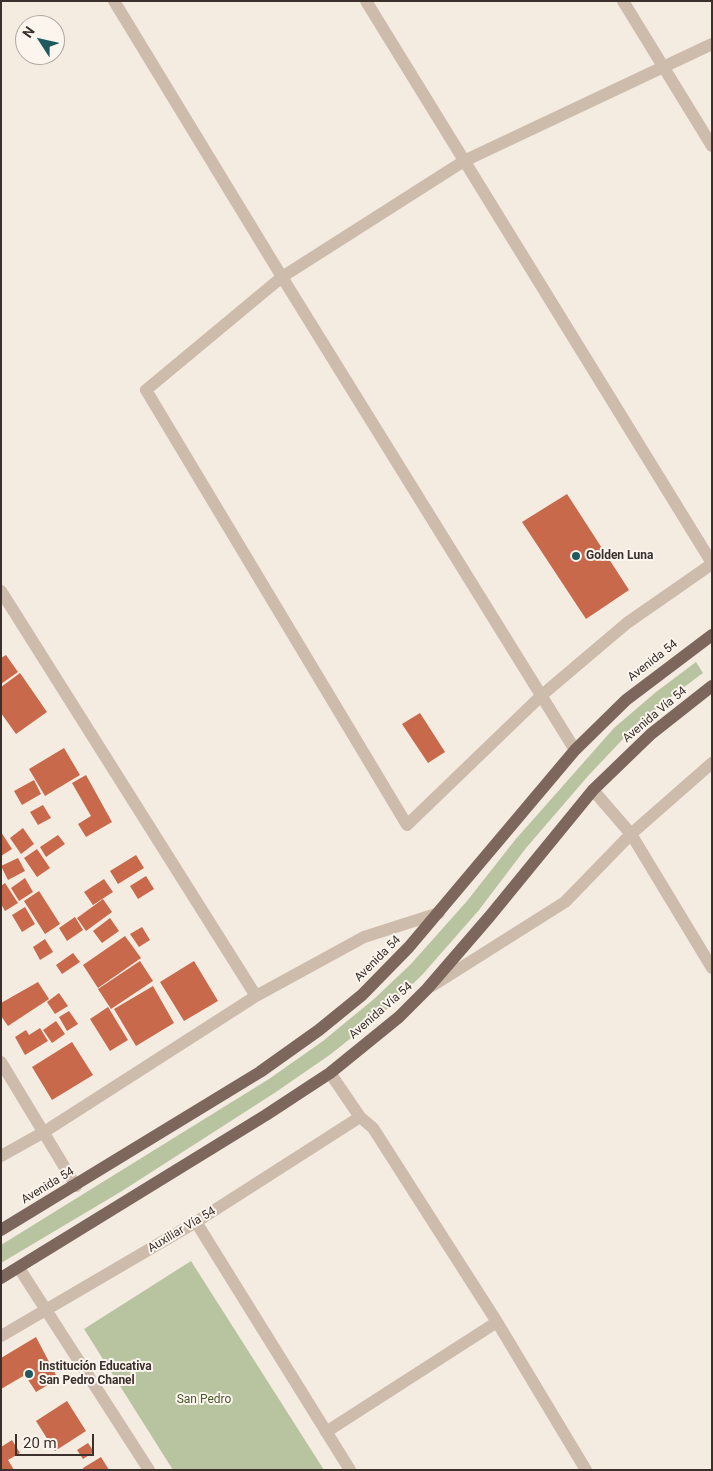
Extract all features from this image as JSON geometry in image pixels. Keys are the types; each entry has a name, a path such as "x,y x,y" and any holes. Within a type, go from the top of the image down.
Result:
{"main road":[{"name":"Avenida 54","path":"1,1230 260,1072 319,1030 389,969 439,913 575,750 626,700 712,635"},
{"name":"Avenida Vía 54","path":"1,1278 266,1115 330,1073 398,1017 427,989 490,916 593,790 651,734 712,686"}],"street":[{"path":"114,1 282,277 575,750"},
{"path":"366,1 464,161 712,563 627,623 542,695 407,825 146,390 282,277 464,161 712,44"},
{"path":"623,1 712,146"},
{"path":"1,591 256,996"},
{"path":"427,989 565,902 631,834 712,763"},
{"path":"593,790 631,834 712,968"},
{"path":"1,1156 44,1132 256,996 364,937 439,913"},
{"path":"1,1062 76,1186"},
{"path":"330,1073 360,1117 373,1128 497,1322 586,1470"},
{"name":"Auxiliar Vía 54","path":"1,1336 48,1311 196,1222 360,1117"},
{"path":"196,1222 350,1470"},
{"path":"19,1268 150,1470"},
{"path":"326,1432 497,1322"}],"green space":[{"path":"696,662 703,673 664,702 623,739 588,776 526,848 479,910 422,975 386,1010 331,1054 276,1092 122,1191 1,1263 1,1245 269,1079 323,1041 374,999 411,964 467,901 515,840 614,728 656,692"},
{"name":"San Pedro","path":"191,1261 324,1470 173,1470 84,1329"}],"building":[{"name":"Golden Luna","path":"567,494 629,590 586,619 522,522"},
{"path":"6,655 18,672 1,684 1,658"},
{"path":"20,673 47,712 16,734 1,713 1,687"},
{"path":"420,713 445,752 428,763 402,724"},
{"path":"64,748 80,775 45,796 29,769"},
{"path":"86,775 112,822 86,837 78,824 91,816 72,783"},
{"path":"34,780 41,794 22,805 14,791"},
{"path":"43,805 51,818 38,825 30,812"},
{"path":"23,828 34,844 21,854 10,838"},
{"path":"1,832 12,849 1,856"},
{"path":"58,835 65,844 46,857 40,847"},
{"path":"37,849 50,868 37,877 24,858"},
{"path":"136,855 144,868 118,884 110,871"},
{"path":"18,858 25,871 8,880 1,866"},
{"path":"146,876 154,889 138,899 130,886"},
{"path":"25,878 33,892 19,901 11,888"},
{"path":"104,879 113,892 93,905 84,892"},
{"path":"5,883 18,903 5,911 1,904 1,886"},
{"path":"39,891 60,924 45,934 24,901"},
{"path":"103,899 112,912 86,931 77,918"},
{"path":"25,907 35,924 22,932 12,915"},
{"path":"75,917 83,930 67,941 59,928"},
{"path":"110,918 119,931 102,943 93,931"},
{"path":"142,927 150,940 139,947 130,934"},
{"path":"125,936 141,958 98,988 83,965"},
{"path":"45,939 53,952 40,960 33,947"},
{"path":"73,953 80,962 62,974 56,965"},
{"path":"140,961 153,981 111,1009 98,989"},
{"path":"194,961 218,1001 184,1021 160,982"},
{"path":"38,982 49,999 8,1026 1,1016 1,1003"},
{"path":"153,986 174,1023 136,1046 114,1009"},
{"path":"59,993 68,1006 55,1014 47,1002"},
{"path":"108,1007 128,1040 110,1051 90,1019"},
{"path":"69,1011 78,1024 67,1031 59,1017"},
{"path":"56,1021 65,1034 52,1043 43,1030"},
{"path":"40,1028 48,1041 25,1055 15,1037 26,1030 29,1035"},
{"path":"72,1042 93,1075 52,1100 32,1067"},
{"path":"36,1337 58,1379 36,1392 25,1375 1,1389 1,1358"},
{"path":"67,1401 86,1431 55,1451 36,1421"},
{"path":"12,1440 20,1453 8,1460 14,1470 1,1470 1,1447"},
{"path":"88,1443 94,1452 83,1459 77,1450"},
{"path":"101,1457 109,1470 84,1470 83,1468"}],"place":[{"name":"Golden Luna","path":"576,556"},
{"name":"Institución Educativa San Pedro Chanel","path":"29,1374"}]}
